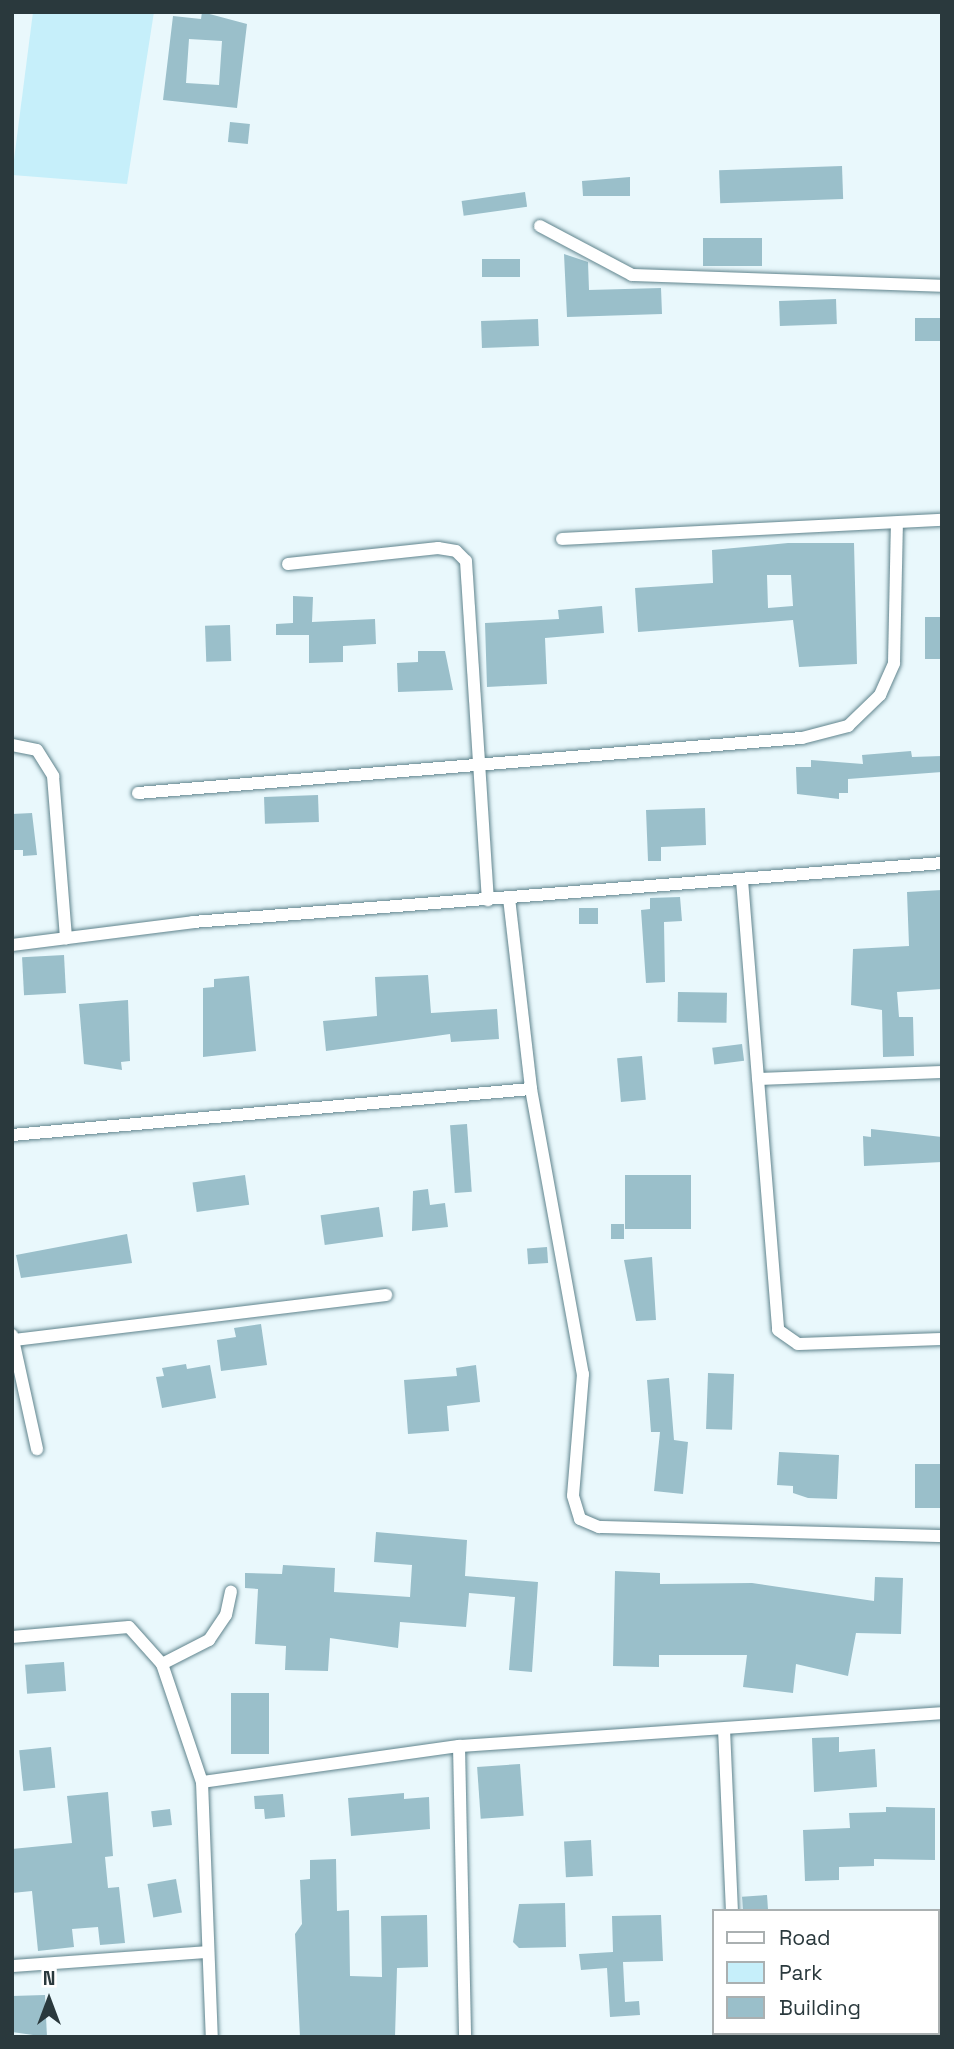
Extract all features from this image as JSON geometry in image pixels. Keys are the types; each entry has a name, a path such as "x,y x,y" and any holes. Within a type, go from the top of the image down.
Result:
{"street":[{"path":"540,226 632,275 942,286"},
{"path":"562,539 942,520"},
{"path":"138,793 476,768 802,738 848,726 880,695 894,663 897,524"},
{"path":"288,564 438,548 466,561 476,768 488,900"},
{"path":"12,745 37,750 53,776 66,938"},
{"path":"12,945 509,898 942,863"},
{"path":"742,880 778,1330 785,1340 942,1339"},
{"path":"509,898 531,1089 583,1374 573,1496 580,1518 599,1527 942,1536"},
{"path":"758,1079 942,1072"},
{"path":"12,1135 531,1089"},
{"path":"37,1449 13,1338 386,1295"},
{"path":"162,1664 209,1640 226,1615 231,1592"},
{"path":"12,1637 129,1627 162,1664 202,1782 206,1952 212,2037"},
{"path":"202,1782 459,1746 942,1713"},
{"path":"724,1729 732,1909"},
{"path":"459,1746 465,2037"},
{"path":"12,1966 206,1952"}],"green space":[{"path":"33,12 154,12 127,184 12,175"}],"building":[{"path":"202,12 247,24 237,108 163,100 173,16 201,19","holes":["189,39 222,41 219,85 186,83"]},
{"path":"230,122 250,124 248,144 228,142"},
{"path":"842,166 843,199 720,203 719,170"},
{"path":"630,177 630,196 583,196 582,181"},
{"path":"525,192 527,207 464,216 462,201"},
{"path":"703,238 762,238 762,266 703,266"},
{"path":"564,254 588,262 589,290 661,288 662,314 567,317"},
{"path":"482,259 520,259 520,277 482,277"},
{"path":"836,299 837,324 780,326 779,301"},
{"path":"915,318 942,318 942,341 915,341"},
{"path":"538,319 539,346 482,348 481,321"},
{"path":"788,543 854,543 857,664 799,667 793,620 638,632 635,588 713,583 712,550","holes":["767,575 791,575 793,606 768,608"]},
{"path":"293,596 313,597 312,622 375,619 376,644 343,646 343,662 309,663 309,635 276,635 276,624 293,623"},
{"path":"602,606 604,633 545,638 547,684 487,687 485,623 559,619 558,610"},
{"path":"925,617 942,617 942,659 925,659"},
{"path":"230,625 231,661 206,662 205,626"},
{"path":"418,651 445,651 453,690 398,692 397,663 418,662"},
{"path":"911,751 912,757 942,756 942,772 848,779 848,793 839,793 839,799 797,794 796,767 811,767 811,760 863,764 862,755"},
{"path":"318,795 319,822 265,824 264,797"},
{"path":"705,808 706,845 661,847 661,861 648,861 646,810"},
{"path":"32,813 37,855 23,856 23,850 12,850 12,814"},
{"path":"942,890 942,989 897,992 899,1017 913,1017 914,1056 883,1057 882,1010 851,1005 853,949 909,946 907,892"},
{"path":"680,897 682,921 664,922 665,982 646,983 641,910 650,909 650,898"},
{"path":"579,908 598,908 598,924 579,924"},
{"path":"64,955 66,993 24,995 22,957"},
{"path":"428,975 431,1013 497,1009 499,1039 451,1042 450,1034 326,1051 323,1021 377,1016 375,977"},
{"path":"249,976 256,1051 203,1057 203,988 214,987 214,979"},
{"path":"678,992 727,993 726,1023 677,1022"},
{"path":"128,1000 130,1061 121,1062 122,1070 84,1064 79,1004"},
{"path":"742,1044 744,1061 714,1065 712,1048"},
{"path":"642,1056 646,1100 621,1102 617,1058"},
{"path":"467,1124 472,1192 455,1193 450,1125"},
{"path":"871,1129 942,1137 942,1162 864,1166 863,1136 871,1137"},
{"path":"245,1175 249,1205 197,1212 193,1182"},
{"path":"625,1175 691,1175 691,1229 625,1229"},
{"path":"428,1189 430,1205 445,1203 448,1227 412,1231 413,1191"},
{"path":"379,1207 383,1237 325,1245 321,1215"},
{"path":"611,1224 624,1224 624,1239 611,1239"},
{"path":"127,1234 132,1263 21,1278 16,1255"},
{"path":"547,1247 548,1263 528,1264 527,1248"},
{"path":"652,1257 656,1320 636,1321 624,1260"},
{"path":"261,1324 267,1365 221,1371 217,1340 236,1337 234,1328"},
{"path":"186,1364 187,1369 210,1365 216,1398 162,1408 156,1377 164,1376 162,1368"},
{"path":"476,1365 480,1402 447,1406 449,1431 408,1434 404,1380 457,1376 456,1368"},
{"path":"708,1373 734,1374 732,1430 706,1429"},
{"path":"669,1378 674,1440 688,1442 683,1494 654,1491 660,1432 651,1432 647,1380"},
{"path":"779,1452 839,1455 837,1499 808,1498 793,1493 793,1486 777,1485"},
{"path":"915,1464 942,1464 942,1508 915,1508"},
{"path":"376,1532 467,1540 465,1576 538,1582 532,1672 509,1670 515,1597 469,1593 466,1627 400,1622 398,1648 330,1638 328,1671 285,1670 286,1646 255,1644 258,1589 245,1588 245,1573 282,1574 283,1565 335,1568 334,1592 410,1597 412,1565 374,1562"},
{"path":"615,1571 660,1573 660,1584 752,1583 874,1601 875,1577 903,1578 901,1634 856,1633 848,1676 796,1664 793,1693 743,1687 747,1655 659,1655 659,1667 613,1666"},
{"path":"64,1662 66,1691 27,1694 25,1665"},
{"path":"231,1693 269,1693 269,1754 231,1754"},
{"path":"839,1737 839,1752 875,1749 877,1787 814,1792 812,1738"},
{"path":"51,1747 55,1788 23,1791 19,1750"},
{"path":"520,1764 524,1816 481,1819 477,1767"},
{"path":"108,1792 113,1856 105,1857 108,1888 119,1887 125,1943 100,1945 98,1927 72,1929 74,1947 38,1951 32,1891 12,1893 12,1849 72,1843 67,1796"},
{"path":"404,1793 404,1799 429,1797 430,1829 351,1836 348,1798"},
{"path":"283,1794 285,1817 265,1819 264,1809 255,1809 254,1796"},
{"path":"886,1807 935,1808 935,1860 874,1859 874,1866 839,1867 839,1880 805,1881 803,1830 850,1828 849,1813 886,1812"},
{"path":"170,1809 172,1825 153,1827 151,1811"},
{"path":"591,1840 593,1876 566,1877 564,1841"},
{"path":"336,1859 337,1911 349,1910 350,1976 382,1977 381,1916 427,1915 428,1967 397,1968 395,2037 300,2037 295,1934 302,1924 300,1880 310,1879 310,1860"},
{"path":"176,1879 182,1912 153,1918 147,1884"},
{"path":"767,1895 768,1909 743,1909 742,1897"},
{"path":"565,1903 566,1947 519,1948 513,1942 519,1904"},
{"path":"661,1915 663,1961 623,1962 625,2002 639,2001 640,2015 610,2017 607,1968 581,1970 579,1954 613,1952 612,1916"},
{"path":"45,1995 47,2037 12,2032 12,1996"}]}
